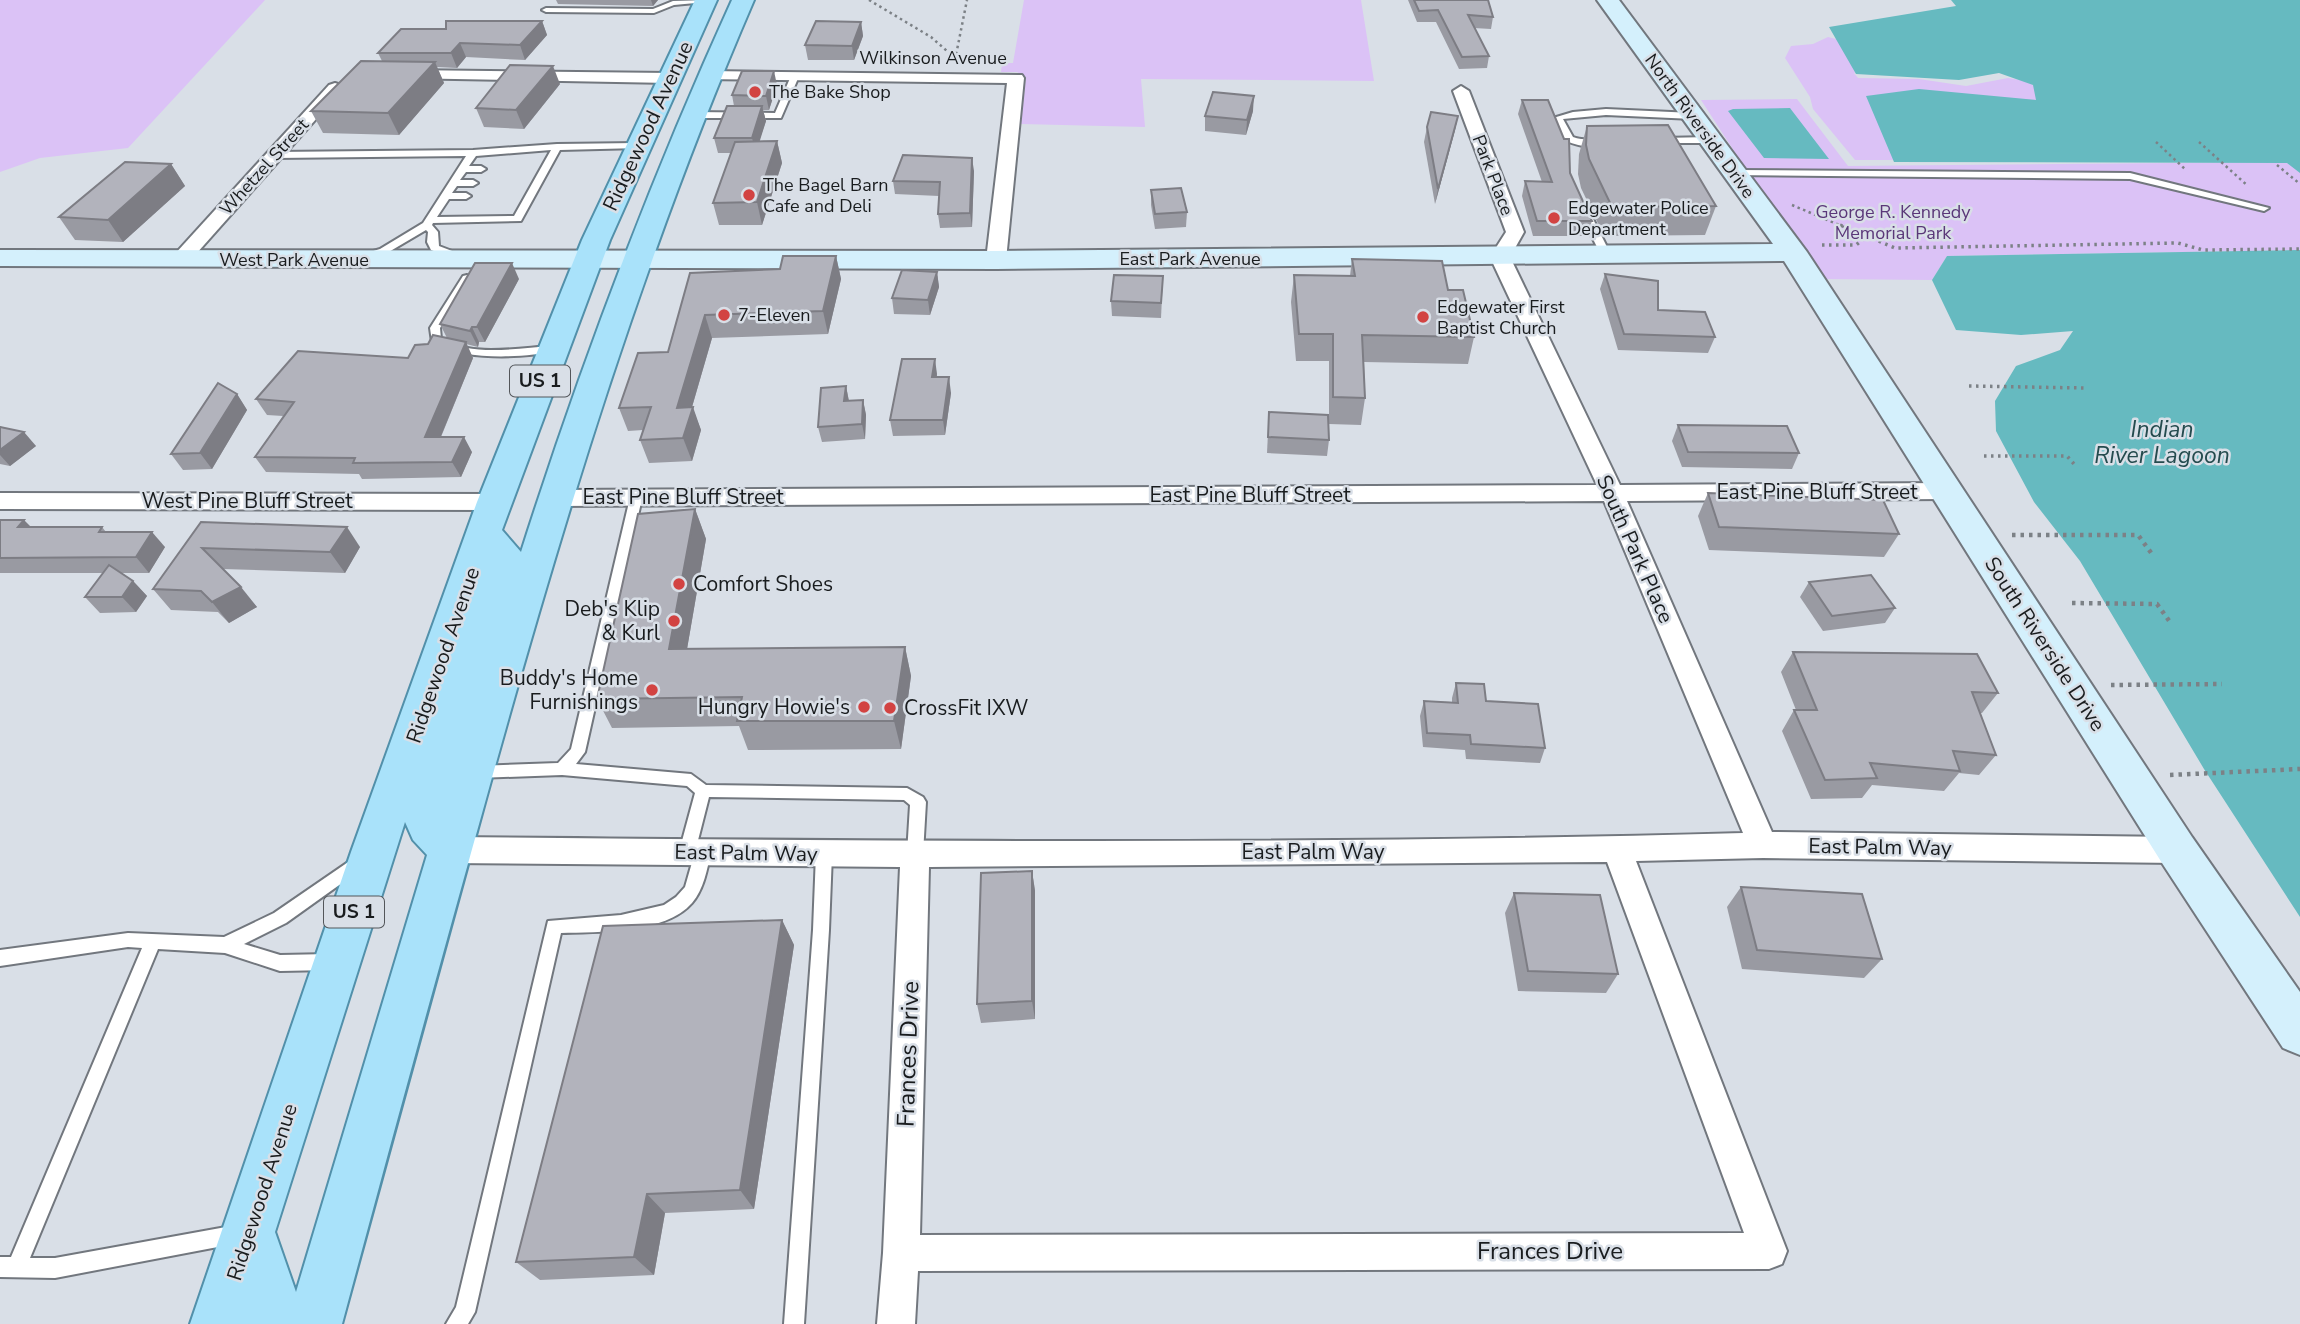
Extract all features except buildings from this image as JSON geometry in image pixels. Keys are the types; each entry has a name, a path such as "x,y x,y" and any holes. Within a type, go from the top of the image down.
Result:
{"main road":[{"name":"Ridgewood Avenue","path":"218,1324 373,852 489,518 588,261 637,146 706,0"},
{"name":"Ridgewood Avenue","path":"314,1324 449,850 554,498 635,261 708,76 743,0"},
{"path":"449,850 428,827 421,811 505,556 489,518"},
{"path":"248,1233 269,1287 272,1308 270,1324"}],"street":[{"name":"North Riverside Drive","path":"1608,0 1735,173 1805,249"},
{"name":"Whetzel Street","path":"181,259 348,74"},
{"path":"388,74 670,78"},
{"name":"Wilkinson Avenue","path":"708,76 1016,78 996,260"},
{"name":"Park Place","path":"1461,90 1515,232 1500,257"},
{"name":"East Park Avenue","path":"588,261 1500,257 1805,249"},
{"name":"South Riverside Drive","path":"1805,249 1947,491 2177,850 2300,1032"},
{"name":"South Park Place","path":"1500,257 1612,493 1763,845"},
{"name":"West Park Avenue","path":"0,258 588,261"},
{"name":"East Pine Bluff Street","path":"554,498 1947,491"},
{"name":"West Pine Bluff Street","path":"0,501 489,518"},
{"name":"East Palm Way","path":"449,850 915,854 1617,849 1763,845 2177,850"},
{"name":"Frances Drive","path":"901,1253 1769,1251 1617,849"},
{"name":"Frances Drive","path":"896,1324 901,1253 915,854"}],"lane":[{"path":"547,9 654,11 673,3 706,0"},
{"path":"692,115 778,116 795,76"},
{"path":"1607,143 1573,145 1558,118 1582,114 1693,116"},
{"path":"1646,141 1711,141"},
{"path":"275,155 473,153 557,147 637,146"},
{"path":"429,223 517,219 557,147"},
{"path":"343,260 383,251 429,223 473,153"},
{"path":"462,169 481,169"},
{"path":"528,169 545,169"},
{"path":"1735,173 2130,176 2264,208"},
{"path":"454,183 473,183"},
{"path":"521,183 537,183"},
{"path":"1576,195 1606,255"},
{"path":"446,196 466,196"},
{"path":"514,196 530,196"},
{"path":"429,223 435,248 447,254 479,260 435,328 436,340 444,347 464,351 552,349"},
{"path":"562,768 578,752 636,498"},
{"path":"472,772 562,768 691,780 703,790 907,794 918,802 915,854"},
{"path":"456,1324 465,1312 554,926 643,921 683,902 695,882 695,852 703,790"},
{"path":"0,958 128,940 225,944 240,940 280,918 373,852"},
{"path":"794,1324 824,854"},
{"path":"153,942 8,1267 55,1268 248,1233"},
{"path":"225,944 280,963 338,961"}],"path":[{"path":"869,0 931,37 956,58"},
{"path":"950,77 967,0"},
{"path":"2199,142 2247,184 2264,208"},
{"path":"2277,165 2300,184"},
{"path":"1786,203 1895,248 2178,243 2203,250 2300,249"},
{"path":"1805,249 1856,245 1867,236"},
{"path":"1969,386 2084,388"},
{"path":"1984,456 2067,456 2074,464"},
{"path":"2008,535 2138,535 2152,554"},
{"path":"2072,603 2157,604 2170,622"},
{"path":"2099,685 2222,684"},
{"path":"2168,776 2300,769"}],"green space":[{"path":"0,0 265,0 128,148 40,158 0,172"},
{"path":"1024,0 1361,0 1374,81 1141,79 1145,127 1021,124 1026,77 1017,72 1001,72 1002,63 1013,63"},
{"path":"1828,37 1840,40 1864,69 1854,73 1858,78 1919,79 1966,86 2008,78 2027,81 2051,98 1903,160 1855,160 1813,109 1810,97 1785,58 1791,46 1813,44"},
{"name":"George R. Kennedy Memorial Park","path":"1797,99 1848,166 2287,162 2300,172 2300,250 1947,256 1932,280 1817,279 1701,100"}],"water":[{"path":"1951,0 2300,0 2300,173 2287,163 1894,162 1866,96 1919,89 2036,100 2033,85 1999,73 1959,80 1856,74 1829,27 1956,6"},
{"path":"1790,108 1829,159 1764,158 1728,111"},
{"name":"Indian River Lagoon","path":"2300,250 2300,917 2204,769 2080,561 2034,502 1996,431 1995,401 2016,366 2060,350 2073,331 2021,335 1956,330 1932,280 1947,256"}],"place":[{"name":"The Bake Shop","path":"755,92"},
{"name":"The Bagel Barn Cafe and Deli","path":"749,195"},
{"name":"Edgewater Police Department","path":"1554,218"},
{"name":"7-Eleven","path":"724,315"},
{"name":"Edgewater First Baptist Church","path":"1423,317"},
{"name":"Comfort Shoes","path":"679,584"},
{"name":"Deb's Klip & Kurl","path":"674,621"},
{"name":"Buddy's Home Furnishings","path":"652,690"},
{"name":"Hungry Howie's","path":"864,707"},
{"name":"CrossFit IXW","path":"890,708"}]}
